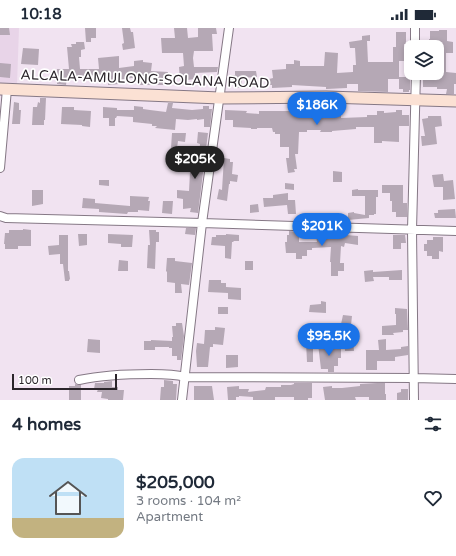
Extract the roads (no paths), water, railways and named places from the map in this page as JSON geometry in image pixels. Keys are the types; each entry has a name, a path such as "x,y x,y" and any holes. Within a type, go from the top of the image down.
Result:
{"main road":[{"name":"ALCALA-AMULONG-SOLANA ROAD","path":"3,89 220,98 326,97 456,102"}],"street":[{"path":"182,400 202,223 229,28"},
{"path":"415,28 415,40"},
{"path":"414,400 412,230 416,80"},
{"path":"0,168 3,89"},
{"path":"0,216 6,218 456,231"},
{"path":"79,380 122,374 172,374 185,377 456,379"}]}
